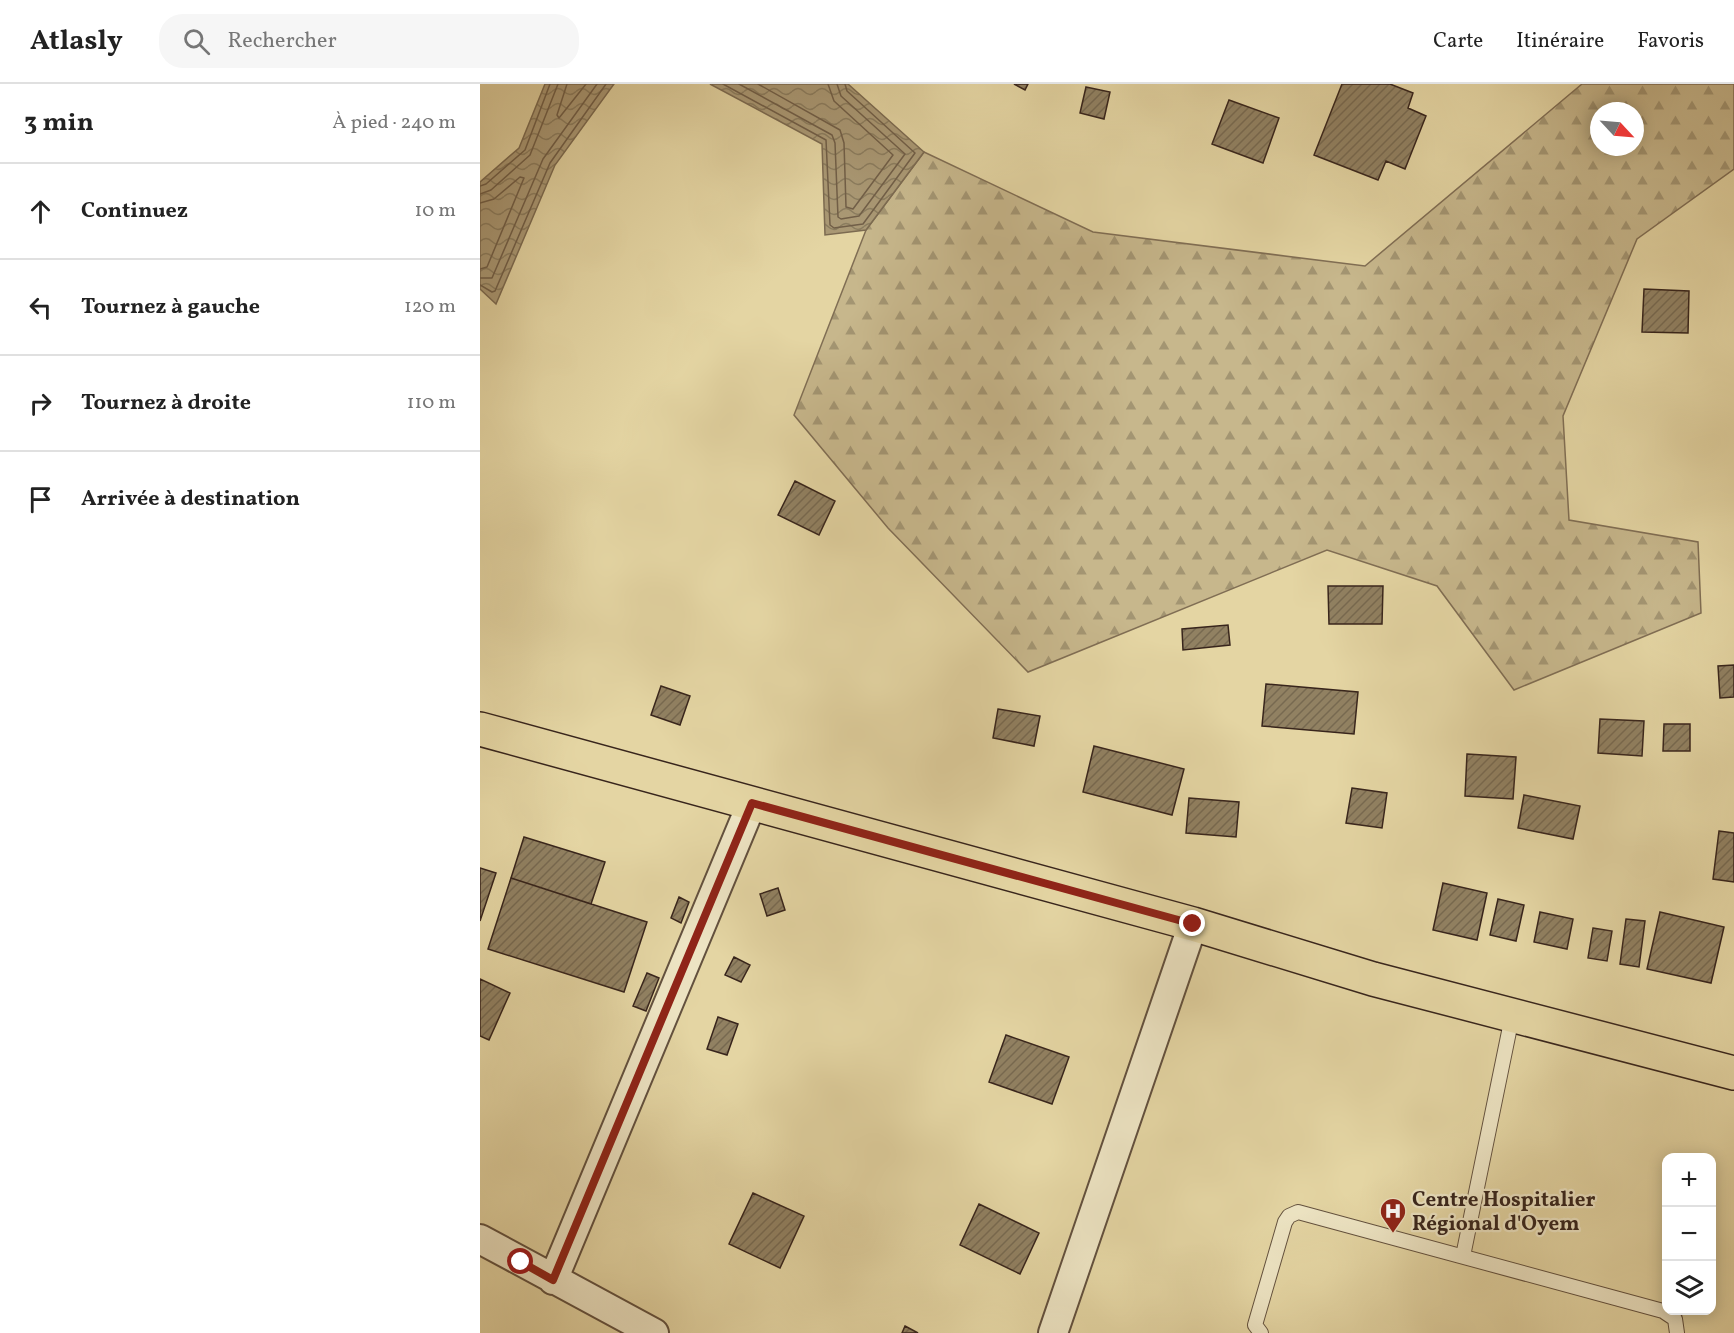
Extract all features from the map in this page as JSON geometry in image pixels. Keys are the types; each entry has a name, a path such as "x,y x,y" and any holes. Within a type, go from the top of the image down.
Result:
{"main road":[{"path":"480,729 1193,924 1373,979 1734,1073"}],"street":[{"path":"553,1280 752,803"},
{"path":"1053,1333 1193,924"},
{"path":"480,1239 654,1333"}],"lane":[{"path":"1462,1256 1512,1017"},
{"path":"1261,1333 1255,1325 1285,1222 1288,1216 1298,1212 1663,1311 1676,1319 1677,1333"}],"green space":[{"path":"1582,84 1734,84 1734,169 1637,239 1563,416 1569,520 1698,542 1701,613 1514,690 1437,586 1327,550 1028,672 888,528 794,415 866,230 924,152 1093,232 1365,266"}],"water":[{"path":"545,84 614,84 555,165 496,304 480,289 480,182 519,148"},
{"path":"710,84 848,84 924,152 866,230 825,235 822,144"}],"building":[{"path":"1014,84 1028,84 1025,90"},
{"path":"1342,84 1390,84 1413,93 1408,108 1426,116 1405,169 1386,161 1378,180 1314,155"},
{"path":"1086,87 1110,92 1104,119 1080,113"},
{"path":"1229,100 1279,118 1263,163 1212,144"},
{"path":"1644,289 1689,291 1688,333 1642,332"},
{"path":"795,481 835,501 819,535 778,515"},
{"path":"1328,586 1383,586 1382,624 1329,624"},
{"path":"1228,625 1230,645 1183,650 1182,629"},
{"path":"1734,665 1734,697 1720,698 1718,666"},
{"path":"1266,684 1358,692 1354,734 1262,726"},
{"path":"661,686 690,696 680,725 651,715"},
{"path":"998,709 1040,716 1034,746 993,738"},
{"path":"1600,719 1644,721 1642,756 1598,753"},
{"path":"1664,724 1690,724 1690,751 1663,751"},
{"path":"1094,746 1184,769 1172,815 1083,792"},
{"path":"1467,754 1516,757 1513,799 1465,796"},
{"path":"1352,788 1387,793 1382,828 1346,823"},
{"path":"1524,795 1580,806 1573,839 1518,828"},
{"path":"1189,798 1239,802 1236,837 1186,833"},
{"path":"1719,831 1734,833 1734,882 1713,879"},
{"path":"524,837 605,862 591,904 511,878"},
{"path":"480,868 496,873 480,921"},
{"path":"511,878 647,922 624,992 488,949"},
{"path":"1443,883 1487,893 1477,940 1433,930"},
{"path":"778,888 785,910 767,916 760,894"},
{"path":"679,897 689,902 681,923 671,918"},
{"path":"1498,899 1524,905 1516,941 1490,935"},
{"path":"1540,912 1573,919 1567,949 1534,942"},
{"path":"1660,912 1724,927 1711,983 1647,969"},
{"path":"1626,919 1645,921 1639,967 1620,964"},
{"path":"1593,928 1612,931 1607,961 1588,958"},
{"path":"734,957 750,965 741,982 725,975"},
{"path":"647,973 659,978 646,1011 633,1006"},
{"path":"480,979 510,993 489,1040 480,1036"},
{"path":"718,1017 738,1024 727,1055 707,1049"},
{"path":"1006,1035 1069,1057 1052,1104 989,1082"},
{"path":"753,1193 804,1216 780,1268 729,1244"},
{"path":"979,1204 1039,1233 1020,1274 960,1245"},
{"path":"905,1326 918,1333 902,1333"}],"place":[{"name":"Centre Hospitalier Régional d'Oyem","path":"1393,1234"}],"route":[{"path":"521,1262 553,1280 752,803 1193,924"}]}
